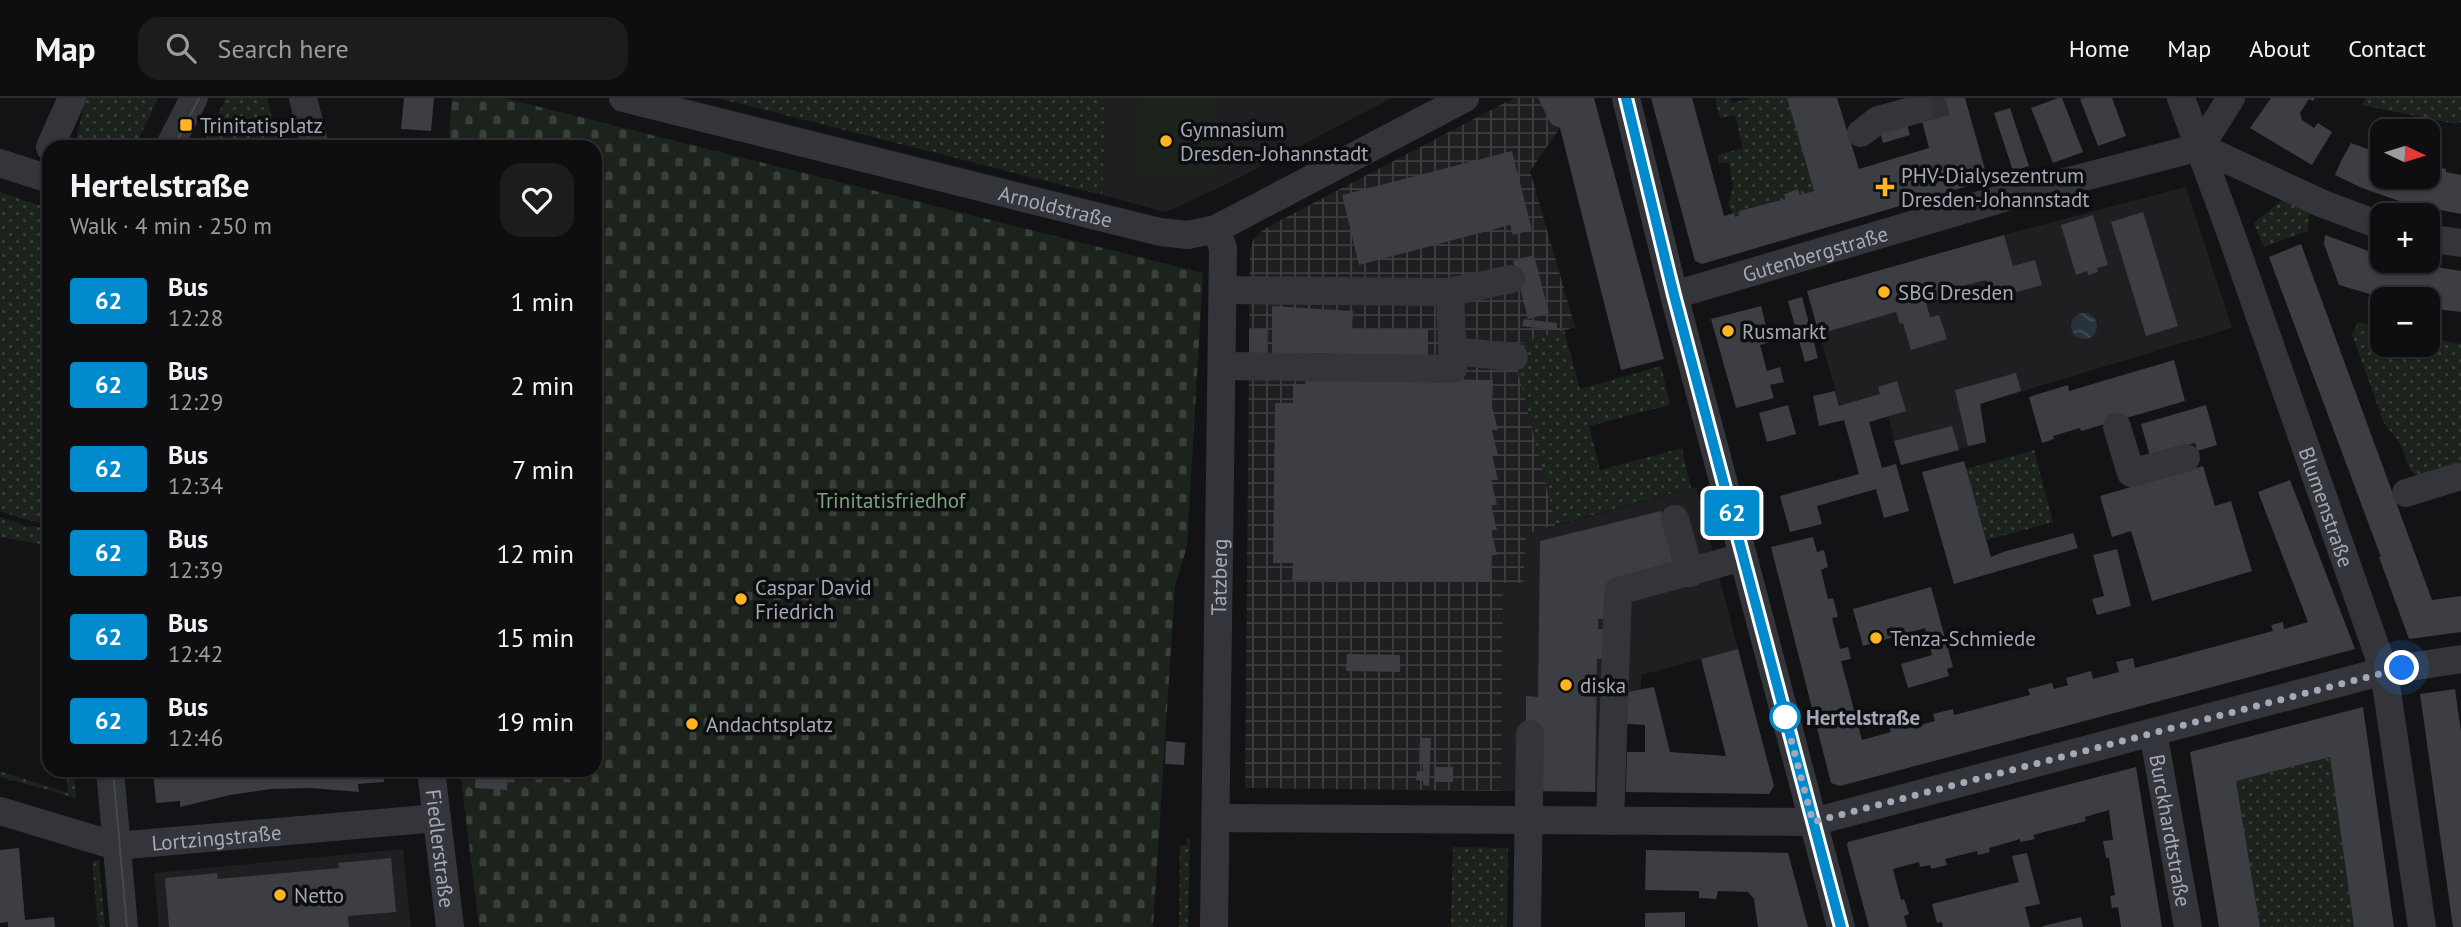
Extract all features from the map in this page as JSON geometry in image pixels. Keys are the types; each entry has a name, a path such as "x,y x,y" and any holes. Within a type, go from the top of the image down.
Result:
{"street":[{"path":"53,140 72,98"},
{"path":"173,140 194,98"},
{"path":"303,98 313,140"},
{"name":"Arnoldstraße","path":"623,98 1160,232 1188,235 1216,229 1465,98"},
{"path":"1626,98 1674,295 1841,927"},
{"name":"Blumenstraße","path":"2181,98 2384,671 2421,927"},
{"path":"2231,98 2200,147 2323,204 2370,222"},
{"path":"1861,133 1878,120 1919,108"},
{"name":"Gutenbergstraße","path":"1674,295 2007,197 2200,147"},
{"path":"0,163 42,168"},
{"name":"Tatzberg","path":"1214,927 1223,290 1223,248 1216,229"},
{"path":"2440,240 2461,243"},
{"path":"1223,290 1450,292 1511,279"},
{"path":"1222,366 1453,369 1450,292"},
{"path":"1453,351 1514,357"},
{"path":"2117,427 2131,473 2186,457"},
{"path":"2406,493 2457,477"},
{"path":"1675,519 1690,573"},
{"path":"1610,821 1618,591 1743,557"},
{"path":"1216,818 1813,822 2384,671 2461,659"},
{"name":"Burckhardtstraße","path":"2153,732 2188,927"},
{"path":"1520,820 1530,734"},
{"path":"1511,765 1520,820 1529,852 1527,927"},
{"path":"111,777 124,927"},
{"name":"Fiedlerstraße","path":"432,777 450,927"},
{"name":"Lortzingstraße","path":"0,811 116,846 437,818"}],"shaded area":[{"name":"Gymnasium Dresden-Johannstadt","path":"1106,98 1392,98 1227,184 1166,212 1102,195"},
{"path":"1514,98 1538,98 1551,124 1560,128 1530,171 1575,327 1512,346 1556,525 1526,534 1523,583 1503,583 1501,791 1245,788 1250,254 1253,240 1264,229"},
{"path":"2186,187 2232,328 1980,404 1986,442 1901,465 1888,416 1846,428 1807,291"},
{"path":"1696,487 1738,649 1641,675 1641,689 1627,692 1626,792 1501,791 1503,582 1523,583 1526,534"},
{"name":"Netto","path":"403,849 411,927 159,927 154,873"}],"green space":[{"path":"86,98 158,98 138,140 76,140"},
{"path":"226,98 267,98 277,140 205,140"},
{"name":"Trinitatisfriedhof","path":"452,98 504,98 1203,273 1187,546 1175,586 1153,927 479,927 461,777 602,777 602,140 449,140"},
{"path":"717,98 1106,98 1102,195"},
{"path":"1138,98 1219,98 1218,180 1138,179"},
{"path":"1715,98 1730,98 1732,103 1751,98 1787,98 1814,191 1800,195 1798,189 1784,193 1785,199 1739,211 1740,215 1735,217 1728,204 1733,188 1729,162 1719,164 1718,155 1743,148 1735,115 1720,118"},
{"path":"2366,98 2461,98 2461,122 2456,124 2362,105"},
{"path":"0,192 42,207 42,522 0,511"},
{"path":"2287,200 2309,213 2308,231 2264,247 2254,223 2281,201"},
{"path":"2358,322 2370,324 2370,357 2440,357 2440,340 2461,344 2461,469 2419,478 2410,470 2400,443 2384,423 2352,334"},
{"path":"1564,330 1580,389 1661,366 1670,405 1589,426 1600,470 1682,448 1691,488 1556,525 1512,346"},
{"path":"2034,450 2053,522 1987,540 1966,469"},
{"path":"0,517 27,526 42,527 42,544 0,537"},
{"path":"2330,757 2354,927 2260,927 2236,781"},
{"path":"0,771 68,793 67,777 74,777 76,798 0,777"},
{"path":"1187,838 1190,838 1188,927 1179,927 1180,845 1187,845"},
{"path":"1453,847 1508,848 1507,927 1451,927"},
{"path":"99,860 105,927 98,927 92,861"}],"water":[{"path":"2084,313 2093,317 2097,326 2093,335 2084,339 2075,335 2071,326 2075,317"}],"building":[{"path":"404,98 434,98 431,131 401,129"},
{"path":"1538,98 1594,98 1664,359 1621,370 1560,128 1551,124"},
{"path":"1651,98 1692,98 1724,216 1734,213 1735,217 1740,215 1739,211 1785,199 1784,194 1798,189 1800,195 1814,191 1787,98 1837,98 1859,169 1929,148 1916,98 1965,98 1988,180 1702,264 1695,261"},
{"path":"2062,98 2083,152 2053,163 2031,108"},
{"path":"2112,98 2126,136 2098,146 2080,99"},
{"path":"2271,98 2315,98 2313,101 2309,99 2300,113 2302,120 2314,128 2318,123 2332,132 2312,165 2250,128"},
{"path":"2010,108 2029,166 2013,171 1994,113"},
{"path":"1907,124 1910,135 1883,143 1880,132"},
{"path":"2351,143 2370,150 2370,189 2440,189 2440,168 2446,169 2446,172 2461,175 2461,214 2440,210 2440,203 2405,203 2362,188 2335,175"},
{"path":"1512,151 1532,230 1513,235 1510,225 1359,265 1342,195"},
{"path":"2143,212 2178,326 2146,336 2111,222"},
{"path":"2093,215 2108,265 2097,268 2098,272 2088,275 2087,271 2076,275 2061,225"},
{"name":"SBG Dresden","path":"2004,235 2013,266 2035,260 2042,285 1991,299 1986,280 1958,287 1960,294 1926,303 1930,317 1939,315 1947,339 1911,350 1903,323 1900,324 1896,312 1819,334 1807,291"},
{"path":"2325,235 2370,252 2370,273 2440,273 2440,268 2461,271 2461,312 2440,310 2440,287 2370,287 2370,294 2339,285 2324,244"},
{"path":"2301,244 2432,600 2461,596 2461,632 2409,639 2269,257"},
{"path":"1534,255 1549,313 1528,319 1513,261"},
{"path":"1802,297 1818,358 1805,362 1788,301"},
{"path":"1272,306 1353,311 1352,329 1428,330 1428,358 1329,356 1329,353 1272,354"},
{"path":"1761,306 1770,342 1760,345 1767,371 1780,367 1784,382 1770,385 1774,398 1736,408 1711,319"},
{"path":"1524,319 1557,323 1557,330 1522,326"},
{"path":"1249,329 1266,329 1266,354 1249,354"},
{"path":"2174,360 2185,401 2081,431 2080,428 2053,436 2054,439 2042,443 2029,397 2068,385 2069,391"},
{"path":"2016,373 2021,391 1980,404 1986,442 1968,446 1955,390"},
{"path":"1306,378 1493,380 1492,407 1498,430 1492,430 1498,455 1492,455 1498,480 1491,480 1497,505 1491,505 1497,530 1491,530 1497,555 1491,555 1490,582 1292,580 1293,563 1273,563 1275,403 1293,403 1293,384 1305,384"},
{"path":"1897,381 1906,411 1869,422 1882,468 1896,464 1909,511 1884,518 1876,489 1817,506 1822,524 1790,532 1780,496 1859,474 1844,420 1819,426 1813,396 1835,391 1839,406 1880,394 1878,387"},
{"path":"1788,405 1796,434 1767,442 1759,413"},
{"path":"2206,405 2217,445 2197,451 2195,443 2150,456 2141,424"},
{"path":"1952,426 1959,450 1901,465 1894,441"},
{"path":"1964,461 1991,557 2073,533 2078,548 1954,584 1922,472"},
{"path":"2203,466 2215,506 2231,501 2252,571 2152,601 2131,531 2112,537 2100,496"},
{"path":"2290,480 2355,649 1840,786 1831,783 1771,547 1813,537 1817,552 1824,550 1828,567 1821,570 1828,599 1833,598 1838,617 1832,618 1840,649 1848,647 1851,659 1841,661 1862,740 1891,732 1889,726 1903,723 1905,729 1935,721 1933,714 1953,709 1954,715 2030,695 2028,689 2052,683 2054,689 2068,685 2066,678 2091,671 2093,679 2119,672 2116,662 2133,658 2135,668 2273,631 2271,625 2283,622 2284,629 2308,622 2258,492"},
{"path":"1661,511 1677,566 1609,619 1598,619 1598,629 1609,629 1608,659 1597,659 1595,792 1537,791 1526,734 1526,696 1538,697 1540,541"},
{"path":"2117,549 2131,606 2097,615 2092,599 2104,596 2093,555"},
{"name":"Tenza-Schmiede","path":"1931,587 1953,667 1947,669 1949,676 1908,688 1901,664 1932,655 1925,628 1863,646 1853,609"},
{"path":"1738,649 1774,786 1769,794 1626,792 1627,752 1645,752 1645,725 1627,724 1627,692 1654,687 1670,752 1726,756 1701,659"},
{"path":"1347,654 1400,655 1400,672 1346,671"},
{"path":"2455,689 2461,732 2461,927 2453,927 2420,694"},
{"path":"2363,707 2394,927 2354,927 2330,757 2236,781 2260,927 2219,927 2190,752"},
{"path":"1420,738 1431,738 1429,786 1416,780 1417,771 1423,772 1423,764 1419,764"},
{"path":"1166,741 1185,743 1184,765 1165,764"},
{"path":"1436,767 1453,767 1453,782 1435,782"},
{"path":"2136,767 2162,927 2121,927 2118,907 2112,908 2110,896 2115,895 2109,858 2106,858 2103,841 2113,840 2109,810 2085,817 2086,821 2033,835 2035,839 2020,842 2020,839 1989,848 1990,852 1978,855 1977,851 1945,859 1947,865 1931,869 1930,865 1920,867 1919,862 1893,869 1901,900 1904,899 1909,914 1904,916 1907,927 1869,927 1848,842"},
{"path":"154,777 384,777 384,782 358,784 359,792 311,788 271,789 180,807 180,801 156,803"},
{"path":"476,777 508,777 507,790 475,788"},
{"path":"19,848 25,920 54,917 55,927 8,927 8,922 0,923 0,850"},
{"path":"1646,850 1788,853 1808,927 1758,927 1754,899 1748,892 1718,891 1716,899 1699,898 1699,891 1645,890"},
{"path":"2027,853 2040,904 2025,907 2030,927 1943,927 1942,922 1937,923 1932,904 2019,882 2012,856"},
{"name":"Netto","path":"391,858 396,912 348,916 349,927 169,927 165,878 217,873 218,879 339,868 338,863"},
{"path":"1685,912 1685,927 1645,927 1645,913"},
{"path":"2081,917 2083,927 2043,927 2043,926"}],"tunnel":[{"path":"1919,109 1959,98"}],"tram line":[{"path":"178,140 199,98"},
{"path":"114,777 127,927"}],"bus line":[{"name":"62","path":"1626,98 1674,295 1841,927"}],"place":[{"name":"Trinitatisplatz","path":"186,125"},
{"name":"Gymnasium Dresden-Johannstadt","path":"1166,141"},
{"name":"PHV-Dialysezentrum Dresden-Johannstadt","path":"1885,187"},
{"name":"SBG Dresden","path":"1884,292"},
{"name":"Rusmarkt","path":"1728,331"},
{"name":"Caspar David Friedrich","path":"741,599"},
{"name":"Tenza-Schmiede","path":"1876,638"},
{"name":"diska","path":"1566,685"},
{"name":"Hertelstraße","path":"1785,717"},
{"name":"Andachtsplatz","path":"692,724"},
{"name":"Netto","path":"280,895"}],"route":[{"path":"1785,717 1813,822 2402,668"}]}
